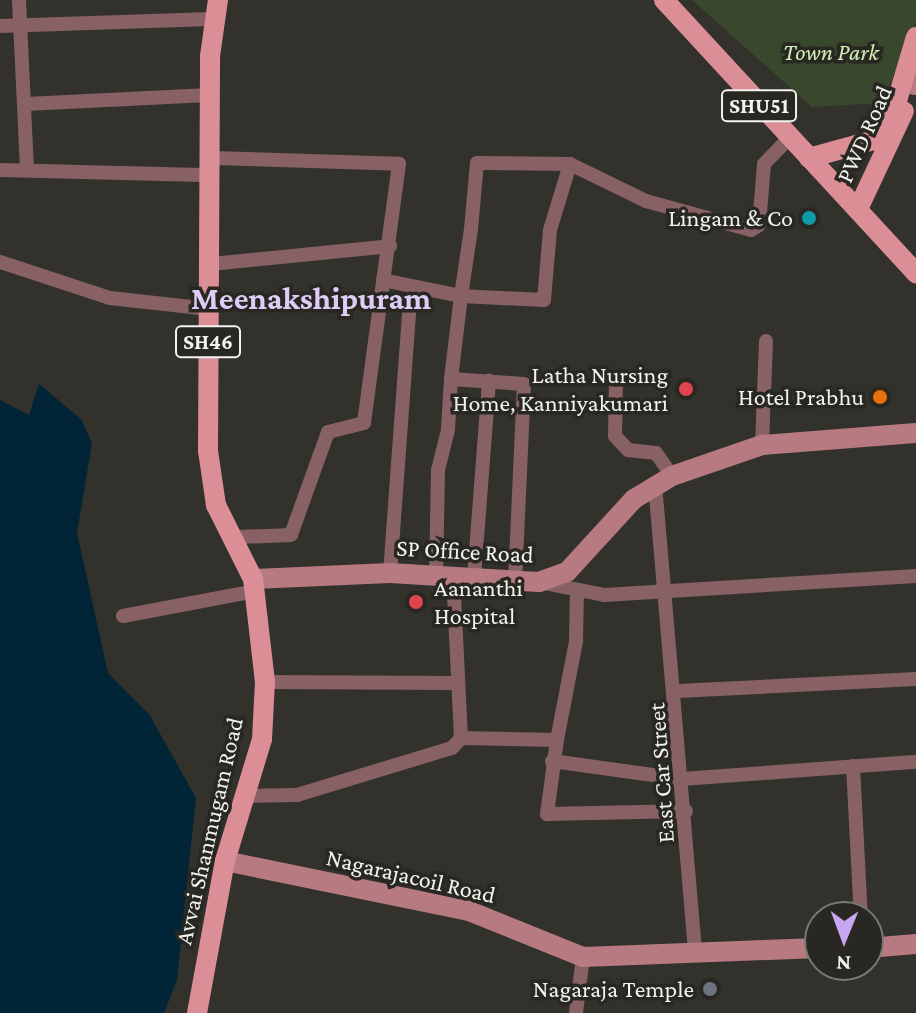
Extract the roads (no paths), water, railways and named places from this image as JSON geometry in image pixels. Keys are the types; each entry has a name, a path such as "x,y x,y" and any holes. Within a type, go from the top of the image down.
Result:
{"main road":[{"name":"SHU51","path":"664,0 788,139 916,273"},
{"name":"Avvai Shanmugam Road","path":"197,1013 225,861 262,739 265,682 254,585 238,537 216,505 208,451 212,166 209,95 214,9"},
{"name":"PWD Road","path":"809,158 874,140 896,104 916,37"},
{"name":"PWD Road","path":"858,209 915,82"}],"street":[{"path":"19,0 27,168"},
{"path":"0,26 214,9"},
{"path":"26,104 209,95"},
{"path":"461,738 444,576 438,470 477,163 570,164 646,201 751,230 759,225 764,164 788,139"},
{"path":"0,170 399,164 364,423 328,432 291,535 238,537"},
{"path":"383,280 461,296 546,298 550,230 570,164"},
{"path":"211,264 390,246"},
{"path":"0,262 110,298 209,309"},
{"path":"390,573 409,314"},
{"path":"762,445 766,341"},
{"path":"451,379 524,384 515,580"},
{"path":"616,380 615,436 628,450 656,453 664,480"},
{"path":"474,577 489,381"},
{"name":"SP Office Road","path":"254,585 390,573 539,582 567,572 664,480 762,445 916,433"},
{"name":"East Car Street","path":"664,480 666,594 678,691 695,950"},
{"path":"539,582 577,591 666,594 916,576"},
{"path":"123,616 254,585"},
{"path":"577,591 576,641 552,761 547,814 686,811"},
{"path":"678,691 916,679"},
{"path":"265,682 456,683"},
{"path":"246,796 338,784 436,755 461,738 557,740"},
{"path":"552,761 682,779 916,762"},
{"path":"853,766 860,901"},
{"name":"Nagarajacoil Road","path":"225,861 469,911 583,957 695,950 804,948"},
{"path":"884,947 916,944"},
{"path":"576,1013 583,957"}],"water":[{"path":"39,384 81,419 92,443 77,533 108,673 149,714 196,798 177,980 164,1013 0,1013 0,400 29,415"}],"place":[{"name":"Lingam & Co","path":"809,218"},
{"name":"Latha Nursing Home, Kanniyakumari","path":"686,389"},
{"name":"Hotel Prabhu","path":"880,397"},
{"name":"Aananthi Hospital","path":"416,602"},
{"name":"Nagaraja Temple","path":"710,989"}],"district":[{"name":"Meenakshipuram","path":"311,298"}],"park label":[{"name":"Town Park","path":"831,52"}]}
